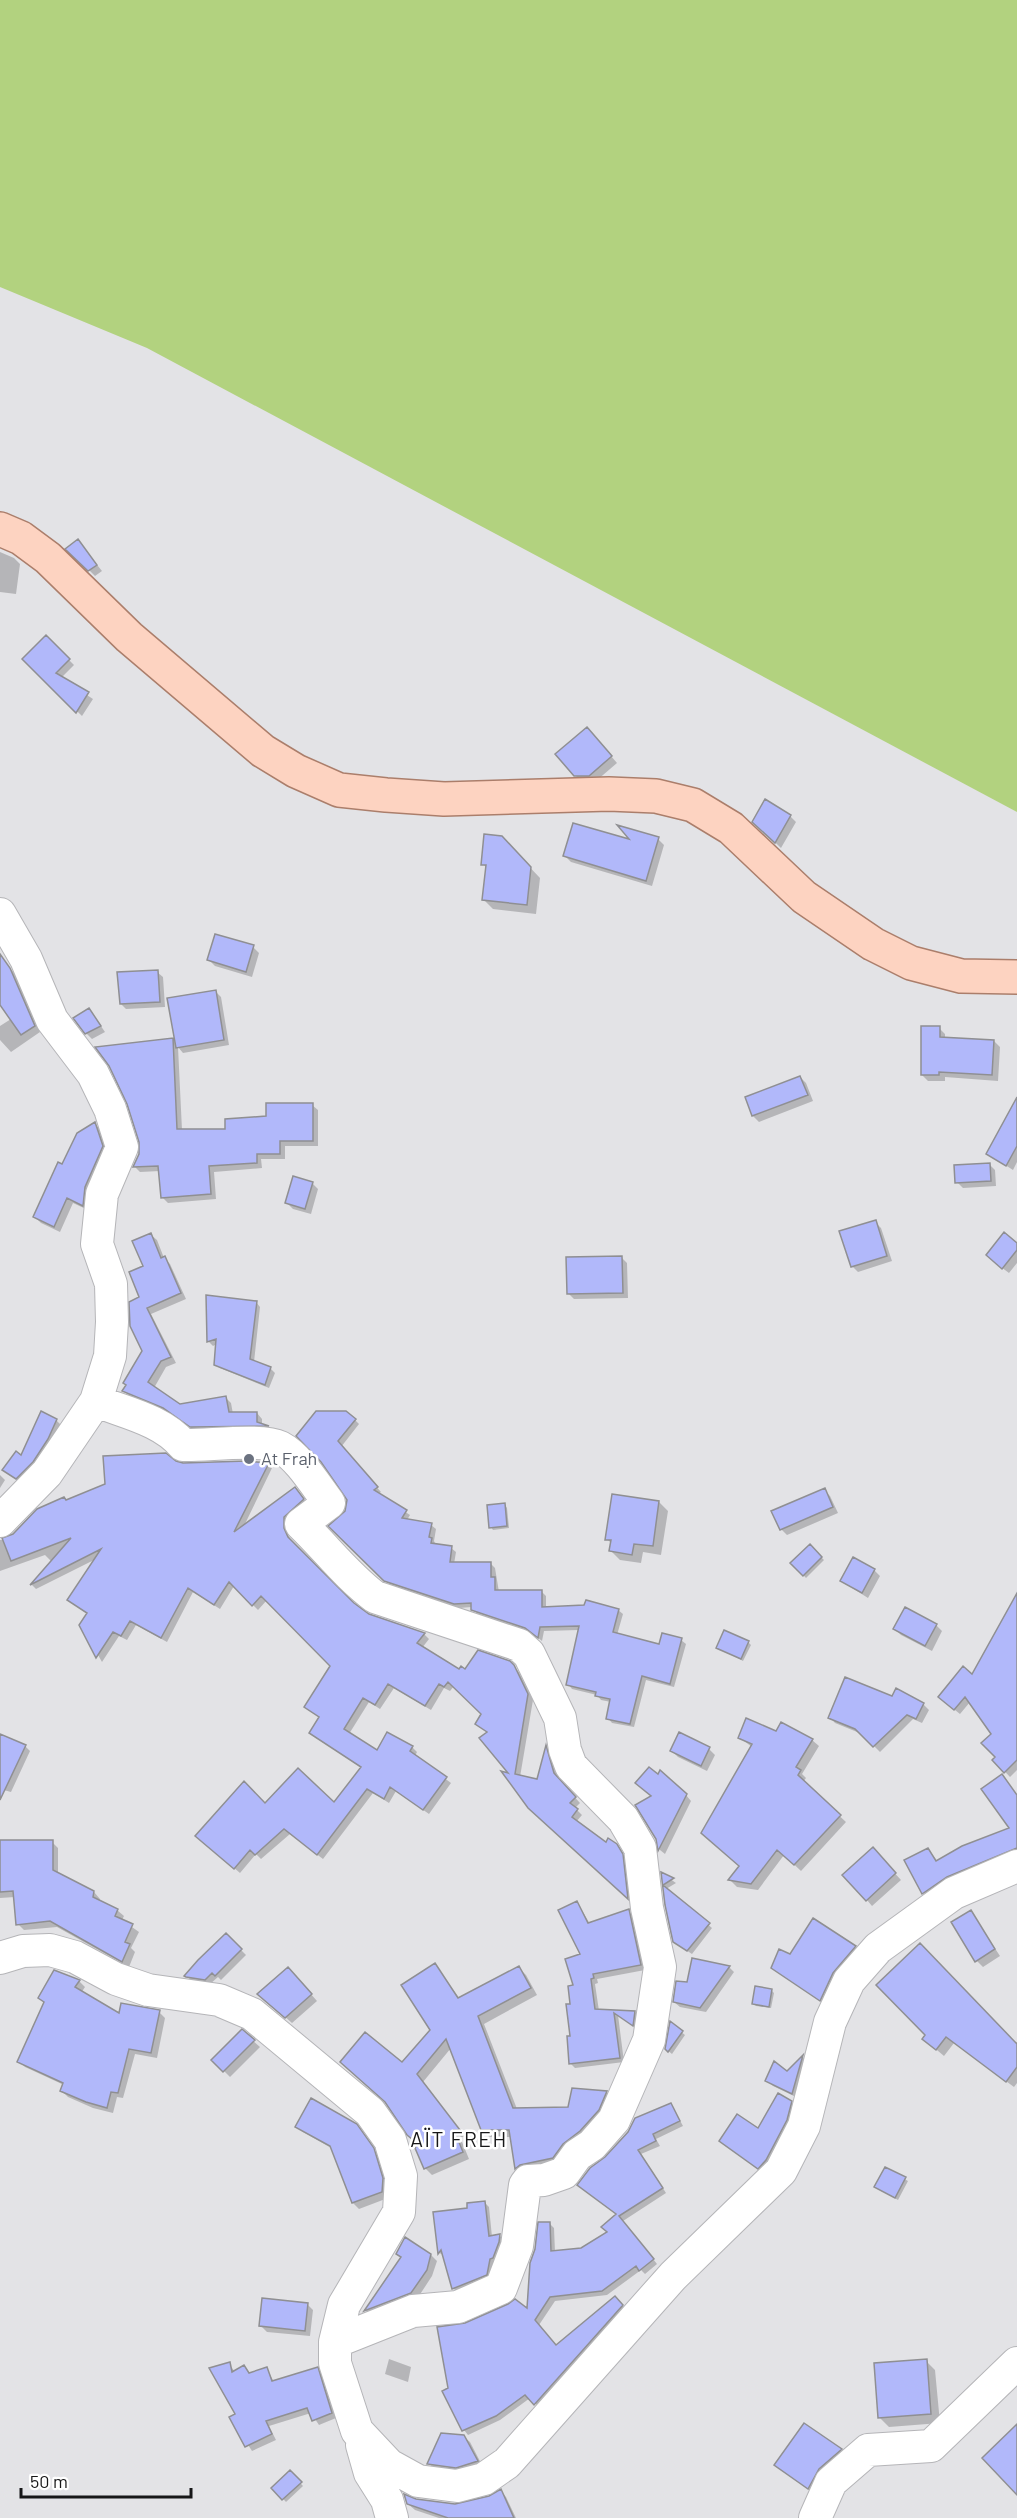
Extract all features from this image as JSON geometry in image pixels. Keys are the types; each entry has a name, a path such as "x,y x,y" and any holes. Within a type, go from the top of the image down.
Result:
{"main road":[{"path":"0,529 21,538 48,558 93,604 263,751 296,771 339,790 444,799 609,794 656,795 693,805 731,828 804,897 873,944 911,963 961,976 1017,977"}],"street":[{"path":"0,914 26,959 52,1020 93,1074 110,1109 122,1148 102,1194 97,1244 111,1284 112,1322 110,1356 96,1401 47,1473 0,1521"},
{"path":"96,1401 172,1432 183,1445 256,1443 280,1447 300,1465 329,1503 301,1524 326,1548 347,1574 366,1590 375,1597 519,1645 529,1654 560,1718 565,1750 571,1766 623,1819 640,1848 647,1908 660,1967 649,2040 614,2120 591,2145 577,2155 564,2173 544,2180 528,2181 525,2185 517,2246 501,2288 458,2307 413,2311 335,2342"},
{"path":"357,2431 389,2465 418,2481 457,2486 484,2479 507,2463 673,2276 781,2171 804,2126 830,2022 849,1981 878,1948 954,1893 1017,1866"},
{"path":"0,1958 22,1951 50,1950 75,1957 116,1979 148,1990 219,2000 252,2014 370,2112 390,2140 401,2176 399,2212 344,2305 335,2342 335,2363 370,2473 387,2500 392,2518"},
{"path":"815,2518 831,2482 868,2450 931,2446 1017,2363"}],"green space":[{"path":"0,0 1017,0 1017,812 147,348 0,287"}],"building":[{"path":"78,539 97,565 88,571 65,549"},
{"path":"46,635 70,659 56,673 89,692 76,713 22,659"},
{"path":"587,727 612,756 589,776 574,776 555,754"},
{"path":"765,799 791,815 775,843 752,822"},
{"path":"573,823 629,839 617,825 659,837 646,881 563,856"},
{"path":"484,834 502,836 531,867 527,905 482,900 486,865 481,865"},
{"path":"215,934 254,945 246,972 207,960"},
{"path":"0,954 10,968 35,1026 21,1035 0,1005"},
{"path":"158,970 160,1002 120,1004 117,972"},
{"path":"216,990 224,1040 176,1048 167,998"},
{"path":"89,1008 101,1026 85,1034 73,1018"},
{"path":"921,1026 940,1026 940,1037 994,1040 992,1075 939,1072 939,1075 921,1075"},
{"path":"173,1038 177,1129 225,1129 225,1119 266,1116 266,1103 313,1103 313,1141 280,1141 280,1154 257,1154 257,1163 209,1166 211,1194 161,1198 158,1166 133,1167 139,1154 139,1142 127,1104 109,1066 95,1047"},
{"path":"800,1076 808,1095 752,1116 745,1097"},
{"path":"1017,1097 1017,1146 1006,1166 986,1154"},
{"path":"95,1122 103,1146 85,1187 83,1206 67,1198 54,1227 33,1217 58,1162 62,1164 77,1133"},
{"path":"990,1163 991,1181 955,1183 954,1165"},
{"path":"293,1176 313,1182 305,1209 285,1203"},
{"path":"876,1220 887,1256 851,1267 839,1231"},
{"path":"1004,1232 1017,1243 1017,1250 1002,1269 986,1255"},
{"path":"151,1233 161,1258 165,1256 181,1293 147,1308 171,1357 161,1361 148,1382 180,1404 226,1396 229,1412 257,1412 257,1422 269,1426 190,1427 163,1408 122,1391 126,1385 123,1383 142,1351 130,1326 129,1302 139,1297 129,1272 143,1266 132,1241"},
{"path":"622,1256 623,1293 567,1294 566,1257"},
{"path":"206,1295 257,1301 250,1359 271,1367 265,1385 214,1365 216,1339 207,1342"},
{"path":"41,1411 57,1419 48,1439 33,1462 16,1479 2,1470 16,1451 21,1455"},
{"path":"316,1411 346,1411 356,1419 338,1441 378,1487 374,1490 407,1510 402,1518 432,1523 429,1537 432,1538 431,1543 452,1546 450,1562 491,1562 491,1577 495,1577 495,1590 542,1590 542,1607 584,1605 586,1600 619,1609 613,1632 659,1644 662,1633 682,1638 670,1684 642,1676 630,1724 606,1719 610,1699 595,1696 596,1692 566,1685 579,1626 540,1627 538,1638 525,1628 471,1610 471,1603 454,1604 384,1581 328,1526 345,1511 347,1500 321,1462 296,1436"},
{"path":"166,1453 176,1461 183,1463 247,1461 269,1463 234,1532 295,1487 304,1499 284,1517 284,1528 288,1537 354,1603 369,1614 425,1633 417,1643 459,1669 461,1666 465,1669 478,1650 510,1661 528,1694 515,1774 537,1779 546,1745 554,1773 576,1797 570,1803 578,1809 572,1817 606,1842 608,1838 617,1844 623,1854 628,1899 528,1808 501,1771 508,1773 479,1738 487,1732 475,1724 481,1714 448,1682 444,1687 439,1684 425,1706 388,1684 375,1705 363,1698 344,1729 377,1750 387,1732 413,1746 410,1751 447,1777 423,1810 390,1787 384,1799 367,1789 317,1855 284,1829 255,1855 250,1850 234,1869 195,1836 244,1781 265,1803 298,1768 334,1802 361,1767 309,1733 319,1717 304,1707 330,1666 261,1596 252,1606 229,1582 214,1605 188,1588 161,1638 130,1621 121,1636 113,1632 96,1658 79,1625 87,1613 67,1600 101,1549 30,1585 71,1538 11,1561 2,1538 13,1534 37,1509 64,1497 66,1500 105,1484 103,1456"},
{"path":"825,1488 833,1507 780,1530 771,1511"},
{"path":"612,1494 659,1501 653,1546 634,1544 632,1555 609,1551 611,1540 605,1540"},
{"path":"505,1503 507,1526 489,1528 487,1505"},
{"path":"810,1544 822,1557 803,1576 790,1563"},
{"path":"853,1557 875,1569 862,1593 840,1581"},
{"path":"1017,1593 1017,1760 1004,1773 992,1760 995,1757 981,1743 991,1734 965,1697 954,1710 938,1697 963,1666 972,1674"},
{"path":"905,1607 937,1624 925,1646 893,1629"},
{"path":"724,1630 749,1641 741,1659 716,1648"},
{"path":"845,1677 892,1696 896,1688 924,1703 916,1719 907,1715 873,1747 855,1729 828,1718"},
{"path":"746,1718 776,1731 781,1722 813,1739 796,1767 801,1770 798,1775 841,1815 794,1865 777,1850 751,1884 728,1880 739,1866 701,1833 752,1744 738,1738"},
{"path":"679,1732 710,1747 701,1766 670,1751"},
{"path":"0,1734 26,1745 0,1800"},
{"path":"649,1767 658,1774 660,1770 687,1794 658,1851 656,1839 635,1805 651,1796 635,1783"},
{"path":"1002,1774 1017,1795 1017,1848 947,1877 922,1894 904,1860 928,1848 936,1861 962,1846 1009,1828 981,1789"},
{"path":"0,1840 53,1840 53,1870 94,1891 93,1897 118,1909 115,1916 133,1924 125,1942 130,1944 122,1962 50,1921 16,1925 13,1891 0,1892"},
{"path":"873,1847 896,1873 866,1901 842,1875"},
{"path":"661,1872 674,1878 663,1885 710,1923 687,1951 673,1942 665,1905"},
{"path":"577,1901 588,1923 629,1909 641,1965 593,1974 594,1978 591,1979 595,2009 635,2011 633,2026 614,2013 620,2058 569,2064 567,2036 570,2036 566,2004 570,2004 568,1986 573,1985 565,1959 580,1954 558,1910"},
{"path":"971,1910 995,1949 975,1962 951,1922"},
{"path":"813,1918 856,1946 833,1973 820,2001 771,1968 779,1949 790,1954"},
{"path":"226,1933 242,1949 215,1976 212,1973 205,1980 184,1976 198,1960"},
{"path":"920,1943 1017,2044 1017,2067 1006,2082 946,2037 936,2050 922,2039 925,2035 876,1985"},
{"path":"692,1958 730,1966 700,2008 673,2002 676,1981 687,1982"},
{"path":"435,1963 458,1998 519,1966 531,1988 478,2016 513,2108 568,2107 572,2088 607,2091 599,2110 580,2131 563,2144 553,2158 520,2165 515,2169 509,2130 481,2130 446,2039 417,2074 460,2130 454,2130 463,2152 424,2169 415,2148 418,2144 407,2135 385,2102 340,2062 365,2032 402,2062 430,2030 401,1985"},
{"path":"288,1967 312,1994 285,2018 257,1994"},
{"path":"54,1970 80,1980 75,1987 119,2013 121,2003 160,2010 151,2053 129,2049 118,2093 111,2092 107,2108 60,2091 63,2083 17,2062 44,2002 38,1998"},
{"path":"755,1986 772,1989 769,2007 752,2004"},
{"path":"670,2021 683,2031 668,2052 665,2049"},
{"path":"242,2029 255,2040 223,2072 211,2060"},
{"path":"803,2055 792,2094 765,2081 774,2061 787,2071"},
{"path":"778,2093 792,2101 787,2120 766,2160 758,2169 719,2141 737,2114 758,2128"},
{"path":"311,2098 357,2124 374,2148 383,2178 382,2192 352,2203 330,2146 295,2127"},
{"path":"671,2103 680,2121 653,2134 656,2141 638,2150 663,2188 619,2216 654,2259 639,2271 636,2266 602,2291 550,2297 535,2320 556,2345 615,2296 623,2305 534,2405 525,2395 496,2416 462,2431 442,2391 448,2388 437,2327 465,2323 515,2299 527,2308 530,2263 535,2249 538,2222 550,2222 551,2251 581,2248 607,2232 601,2227 616,2214 577,2185 590,2168 605,2157 628,2132 635,2118"},
{"path":"885,2167 906,2177 895,2198 874,2187"},
{"path":"485,2201 489,2236 500,2234 493,2258 490,2259 487,2275 452,2289 441,2250 438,2254 433,2212 467,2208 467,2203"},
{"path":"405,2237 431,2254 427,2270 411,2293 364,2311 401,2257 396,2254"},
{"path":"262,2298 308,2303 305,2331 259,2326"},
{"path":"927,2359 931,2414 878,2418 874,2363"},
{"path":"230,2362 232,2372 244,2365 249,2373 267,2367 272,2381 318,2367 332,2413 312,2421 307,2408 266,2421 272,2434 245,2447 229,2417 235,2414 209,2368"},
{"path":"804,2423 842,2449 819,2469 808,2489 774,2465"},
{"path":"1017,2424 1017,2495 982,2458"},
{"path":"441,2433 464,2435 478,2461 456,2468 427,2464"},
{"path":"290,2470 302,2482 282,2500 271,2488"},
{"path":"501,2489 514,2518 448,2518 407,2504 404,2494 416,2499 455,2504 489,2496"}],"place":[{"name":"At Fraḥ","path":"249,1459"}],"district":[{"name":"AÏT FREH","path":"459,2140"}]}
